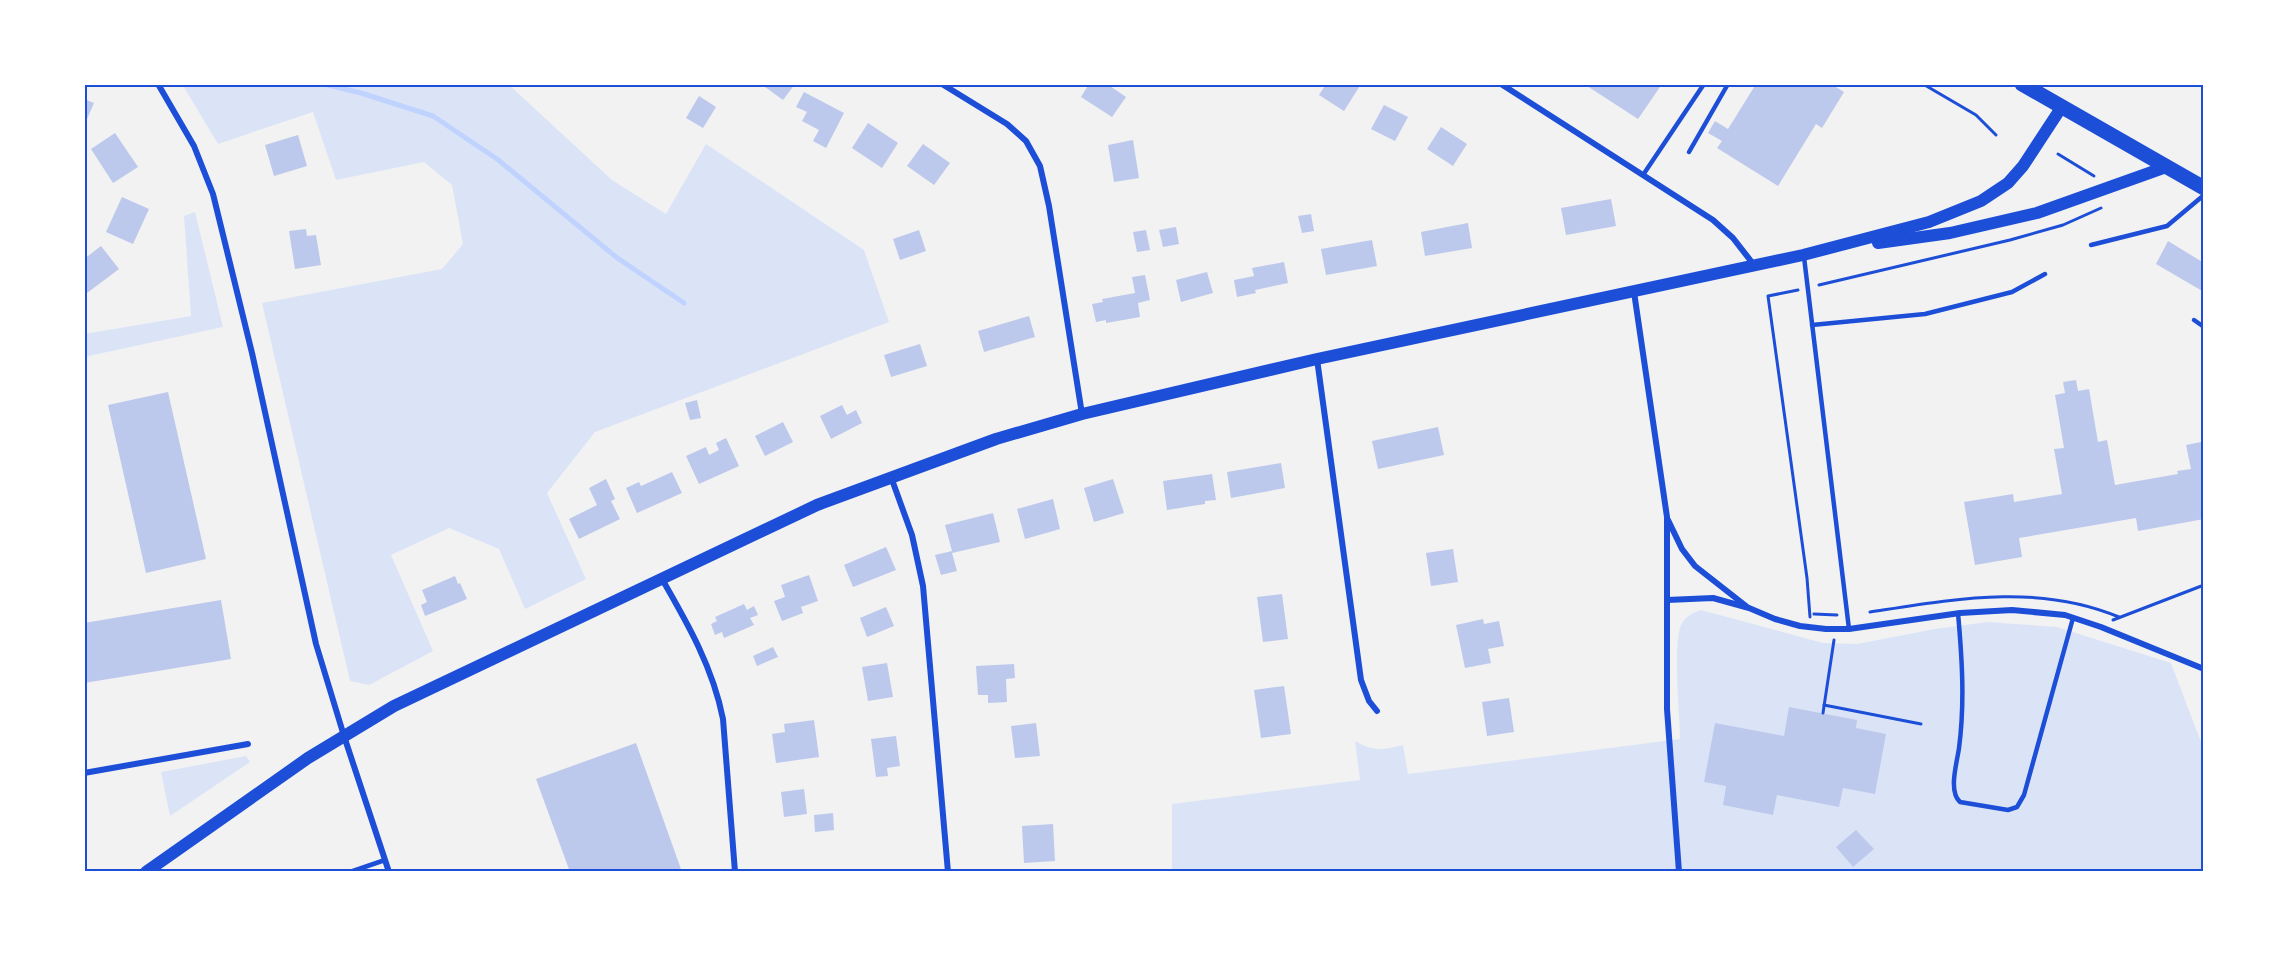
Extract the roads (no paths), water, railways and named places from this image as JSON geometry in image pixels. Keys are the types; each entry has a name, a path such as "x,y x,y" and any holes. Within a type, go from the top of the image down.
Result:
{"main road":[{"path":"2022,84 2204,188"},
{"path":"146,872 308,758 394,706 816,505 891,476 996,440 1082,414 1317,359 1803,255 1929,222 1973,205 1999,191 2023,166 2061,108"},
{"path":"1821,250 1950,233 1985,226 2037,213 2166,166"}],"street":[{"path":"158,84 194,146 213,194 255,365 316,644 389,872"},
{"path":"942,84 1007,124 1026,141 1040,166 1049,206 1082,414"},
{"path":"1502,84 1726,230 1754,265"},
{"path":"1634,291 1667,517 1667,709 1679,872"},
{"path":"1317,359 1361,680 1369,701 1377,711"},
{"path":"891,476 912,535 924,586 948,872"},
{"path":"1667,517 1682,549 1695,566 1749,608"},
{"path":"662,579 708,666 719,698 723,719 735,872"},
{"path":"1667,600 1713,598 1800,626 1835,629 1849,629 1958,613 2012,610 2073,618 2204,669"},
{"path":"84,773 248,744"}],"lane":[{"path":"1642,175 1704,84"},
{"path":"1689,152 1728,84"},
{"path":"2091,245 2167,226 2204,195"},
{"path":"1803,255 1849,629"},
{"path":"1812,325 1925,314 2012,292 2045,274"},
{"path":"2194,320 2204,327"},
{"path":"1958,613 1963,700 1954,788 1956,798 1960,802 2008,810 2017,807 2024,795 2073,618"},
{"path":"350,872 385,860"}],"waterway":[{"path":"324,84 433,116 497,159 616,257 684,303"}]}
